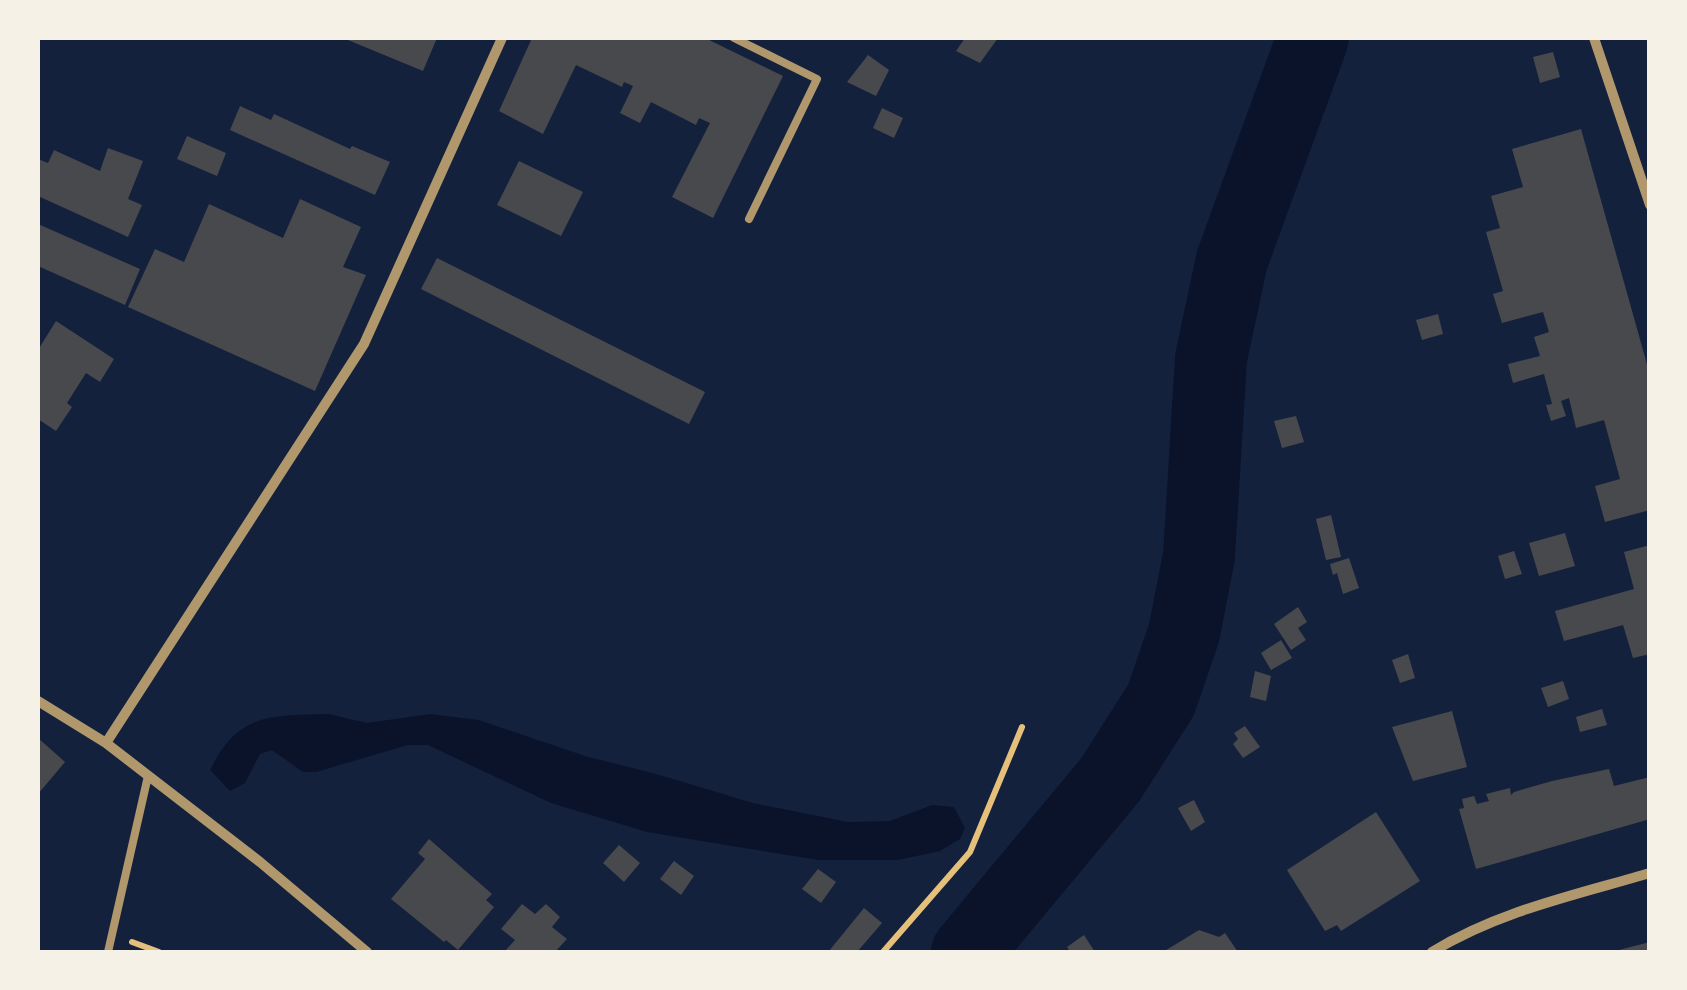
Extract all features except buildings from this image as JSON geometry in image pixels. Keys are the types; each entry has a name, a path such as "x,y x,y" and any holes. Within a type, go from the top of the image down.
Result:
{"street":[{"path":"106,743 364,344 502,38"},
{"path":"1594,38 1650,205"},
{"path":"38,701 106,743 260,862 367,952"},
{"path":"1432,952 1509,914 1650,873"}],"lane":[{"path":"734,38 817,79 749,219"},
{"path":"108,952 148,776"}],"path":[{"path":"883,952 970,852 1022,727"}],"water":[{"path":"329,714 367,723 430,714 479,720 585,756 753,803 848,822 890,821 932,805 954,807 965,828 960,839 940,851 898,860 819,860 647,832 551,803 428,745 408,745 316,772 303,772 272,750 260,754 245,783 230,791 210,770 221,751 245,727 274,717"}],"waterway":[{"path":"967,952 1110,780 1161,700 1184,633 1199,556 1211,358 1232,260 1313,38"}]}
